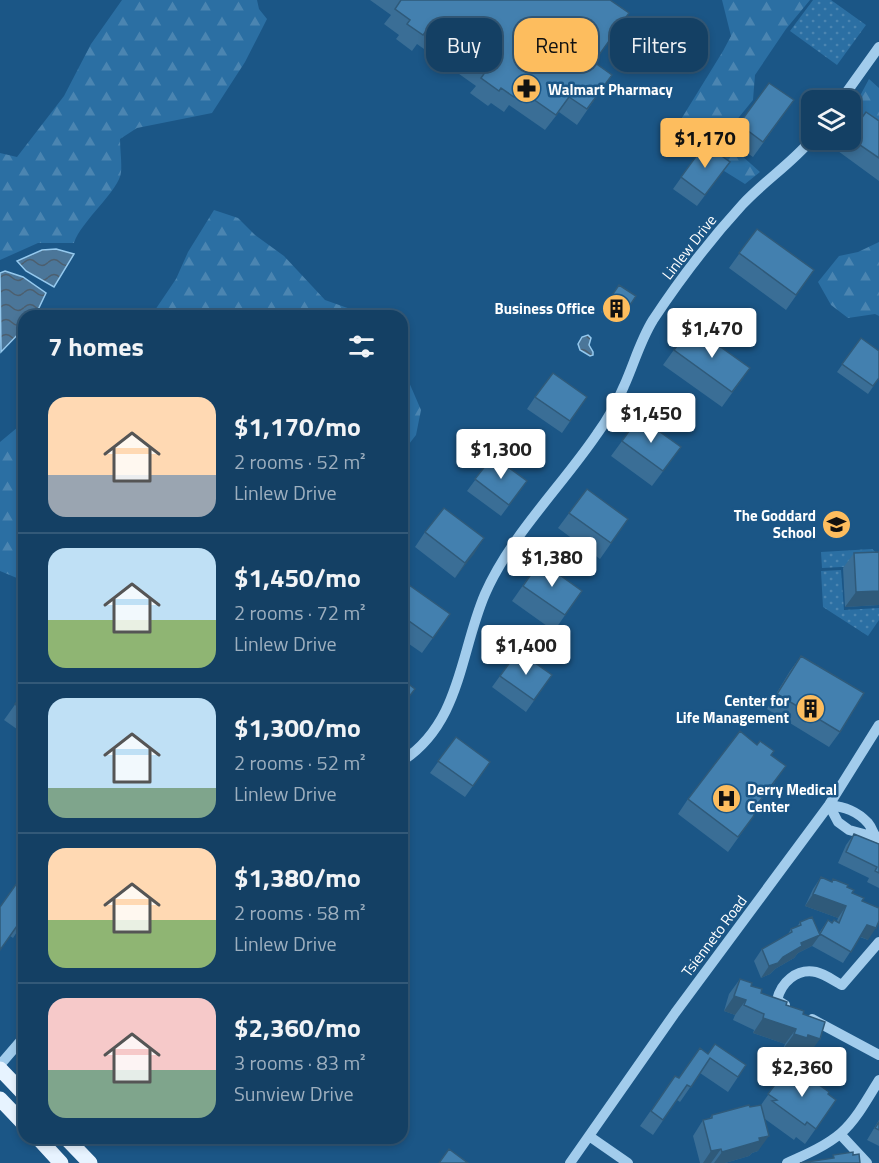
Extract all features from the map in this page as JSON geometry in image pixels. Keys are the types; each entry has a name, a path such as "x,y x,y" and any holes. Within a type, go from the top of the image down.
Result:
{"main road":[{"path":"0,1067 18,1087"},
{"path":"0,1099 18,1118"},
{"path":"44,1144 61,1163"},
{"path":"72,1144 90,1163"}],"street":[{"path":"848,90 879,47"},
{"name":"Linlew Drive","path":"408,756 427,740 444,716 454,694 475,621 489,585 505,558 607,419 624,387 653,320 700,255 743,204 802,150"},
{"name":"Tsienneto Road","path":"570,1163 675,1013 829,805 879,725"},
{"path":"829,805 838,822 843,826 865,836 878,837"},
{"path":"829,805 848,807 868,823 878,837"},
{"path":"879,942 842,985 818,972 802,973 784,984 777,1000 879,1055"},
{"path":"0,1067 18,1044"},
{"path":"788,1163 840,1134 879,1080"},
{"path":"840,1134 867,1163"},
{"path":"589,1136 628,1163"}],"green space":[{"path":"122,0 257,0 259,9 267,19 245,62 212,113 137,128 120,139 121,172 119,179 108,197 84,225 74,243 38,243 0,260 0,153 17,157 64,96 91,44"},
{"path":"722,0 810,0 786,29 755,75 753,100 722,138 760,172 745,184 692,151 672,134 731,36"},
{"path":"813,0 831,0 866,25 837,65 790,31"},
{"path":"869,79 879,88 879,127 861,115 861,94"},
{"path":"214,210 238,218 255,235 284,256 325,300 353,310 155,310 176,279 188,252"},
{"path":"879,242 879,316 875,314 848,318 831,305 818,282 839,256 858,252"},
{"path":"408,380 421,410 416,435 408,445"},
{"path":"18,427 18,578 0,571 0,442"},
{"path":"872,549 878,554 879,565 822,568 821,552"},
{"path":"841,570 844,610 879,608 879,620 868,636 823,607 821,571"}],"water":[{"path":"56,249 74,254 54,287 26,271 17,261 42,250"},
{"path":"5,271 23,277 46,293 38,310 18,310 18,334 1,352 0,273"},
{"path":"588,335 591,338 589,345 593,352 590,356 580,350 578,344 582,337"}],"building":[{"path":"401,0 610,0 629,13 625,18 610,18 610,40 598,56 598,18 514,18 514,72 598,72 598,65 612,75 587,109 569,97 556,115 520,90 514,97 501,88 499,91 481,78 485,72 502,72 502,18 426,18 426,31 423,35 407,24 410,20 395,9"},
{"path":"769,83 794,100 763,142 739,124"},
{"path":"866,112 879,121 879,158 861,146 861,119"},
{"path":"705,144 730,162 705,195 681,177"},
{"path":"757,229 814,270 796,295 739,253"},
{"path":"619,285 636,296 623,316 606,304"},
{"path":"691,326 750,368 732,392 674,350"},
{"path":"861,338 879,351 879,378 873,386 842,364"},
{"path":"553,373 587,397 570,421 535,397"},
{"path":"639,417 681,447 663,471 622,441"},
{"path":"493,456 527,481 509,505 475,479"},
{"path":"587,489 628,519 611,543 569,513"},
{"path":"444,508 484,538 465,563 425,532"},
{"path":"879,552 879,591 856,592 854,553"},
{"path":"540,561 582,591 565,615 523,586"},
{"path":"408,586 450,614 433,638 408,620"},
{"path":"518,651 552,675 534,700 500,676"},
{"path":"801,656 864,693 840,732 777,694"},
{"path":"408,684 415,689 408,698"},
{"name":"Derry Medical Center","path":"740,731 757,745 760,741 774,751 771,755 786,766 756,806 753,817 738,837 688,799"},
{"path":"456,737 490,762 473,786 438,761"},
{"path":"854,834 879,844 879,873 875,871 877,867 846,852"},
{"path":"821,877 848,885 847,887 854,890 852,893 864,898 862,901 879,908 879,921 876,928 867,925 851,952 820,934 828,920 832,923 834,920 839,923 846,906 813,894"},
{"path":"18,882 18,926 0,950 0,907"},
{"path":"812,917 820,935 801,943 802,946 783,957 778,963 769,966 762,949 792,932 791,929 801,925 800,922"},
{"path":"740,979 752,983 751,986 762,989 761,993 787,1002 786,1005 804,1011 803,1014 825,1022 820,1039 794,1034 796,1029 763,1018 764,1014 744,1005 746,1000 734,996"},
{"path":"715,1044 746,1065 738,1077 710,1058 691,1087 687,1085 663,1120 651,1111 675,1076 679,1078 700,1048 708,1054"},
{"path":"788,1067 796,1073 798,1070 829,1092 828,1094 836,1100 816,1129 807,1122 805,1125 772,1101 777,1100 768,1094"},
{"path":"749,1105 750,1107 761,1105 769,1136 759,1138 760,1141 722,1152 721,1149 711,1151 703,1120 712,1118 712,1115"},
{"path":"449,1149 468,1163 439,1163"},
{"path":"853,1152 853,1155 859,1154 860,1163 800,1163 834,1158 833,1155"}],"place":[{"name":"Walmart Pharmacy","path":"527,89"},
{"name":"Business Office","path":"616,308"},
{"name":"The Goddard School","path":"837,524"},
{"name":"Center for Life Management","path":"810,709"},
{"name":"Derry Medical Center","path":"726,798"}]}
